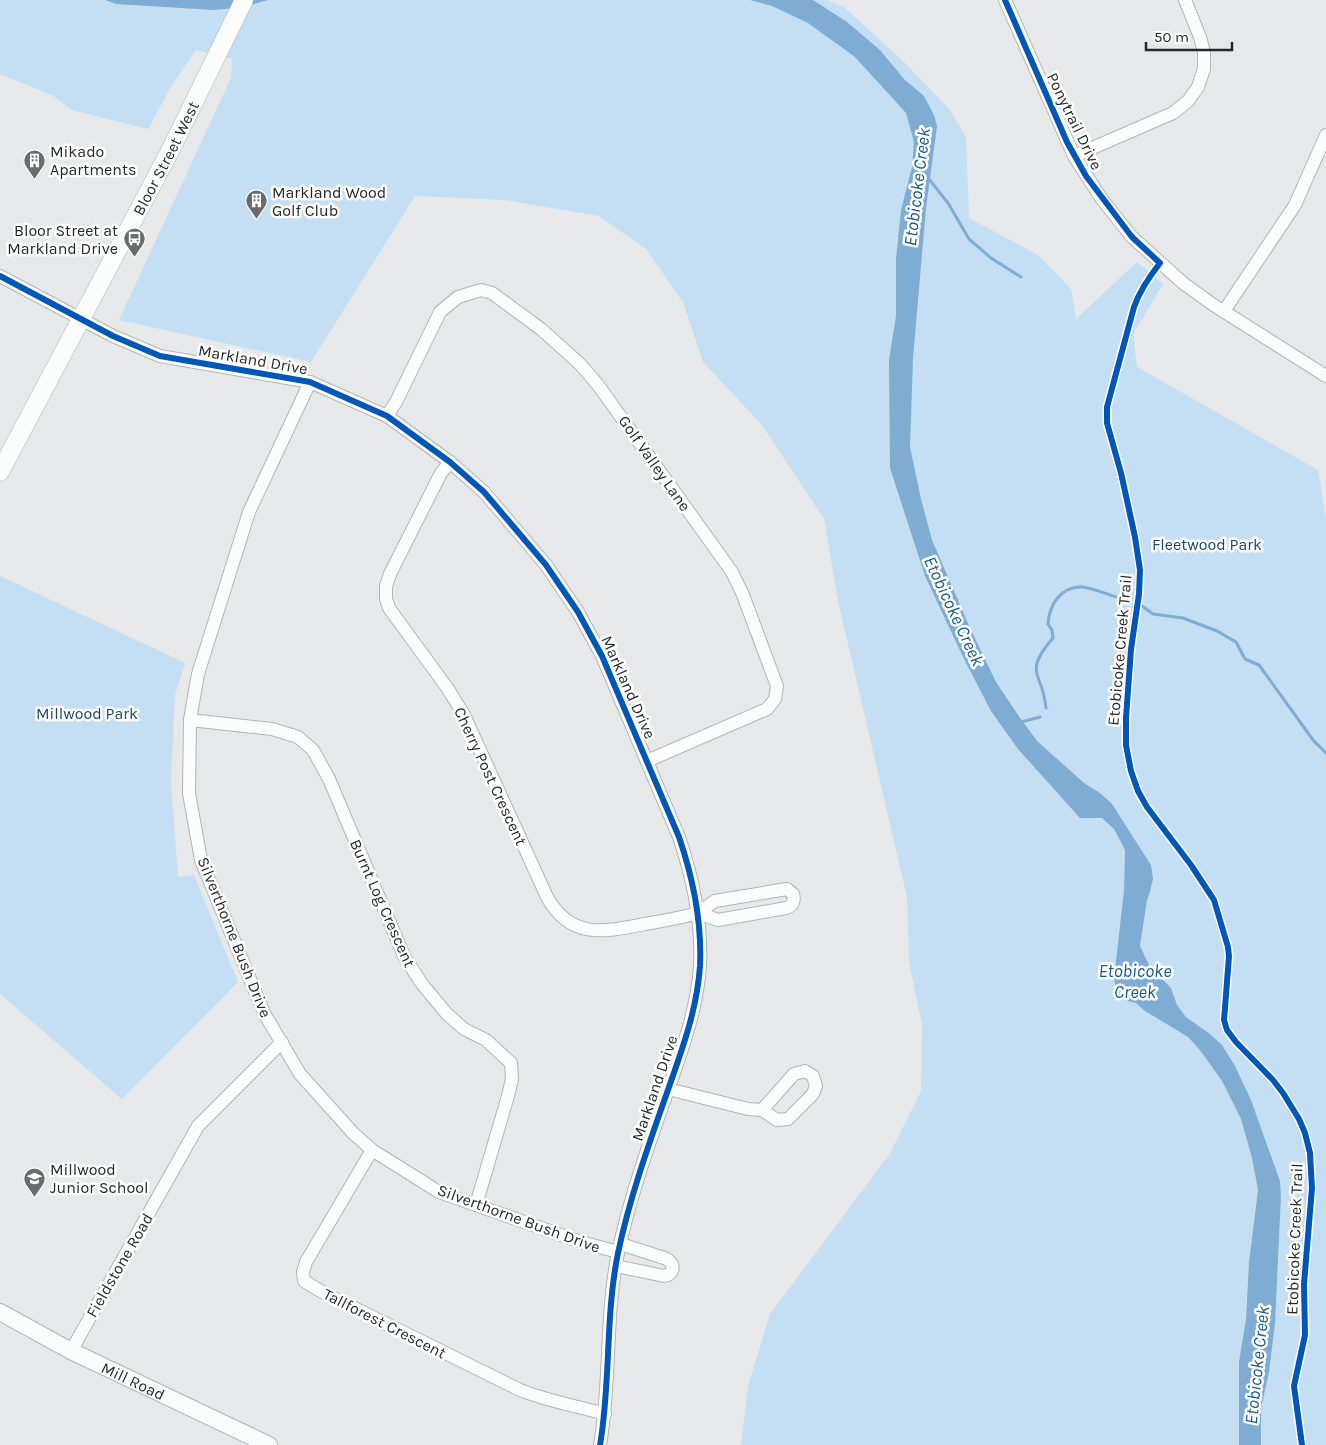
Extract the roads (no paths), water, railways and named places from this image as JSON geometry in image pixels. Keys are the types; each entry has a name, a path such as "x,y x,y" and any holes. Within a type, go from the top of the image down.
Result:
{"main road":[{"name":"Bloor Street West","path":"0,472 209,74 244,0"}],"street":[{"name":"Ponytrail Drive","path":"1005,0 1074,156 1101,198 1132,238 1183,283 1224,312 1326,376"},
{"path":"1074,156 1173,113 1188,101 1198,86 1204,69 1204,52 1186,0"},
{"path":"1224,312 1295,205 1326,135"},
{"name":"Markland Drive","path":"0,276 113,336 160,356 174,360 310,382 387,416 450,462 484,492 546,565 578,612 602,656 679,836 690,874 698,913 700,949 696,1002 687,1036 634,1189 616,1266 608,1340 605,1414 600,1445"},
{"name":"Golf Valley Lane","path":"387,416 396,402 440,312 458,297 481,290 492,293 541,329 580,364 604,392 732,572 743,595 777,686 775,699 767,709 647,761"},
{"name":"Silverthorne Bush Drive","path":"310,382 249,512 198,674 190,720 189,793 201,860 264,1013 300,1074 353,1133 372,1150 440,1192 581,1242 620,1248 670,1261 673,1269 669,1275 661,1276 616,1266"},
{"name":"Cherry Post Crescent","path":"450,462 441,473 390,574 386,586 386,599 393,614 448,690 468,722 554,910 563,919 574,925 598,932 698,913"},
{"name":"Burnt Log Crescent","path":"190,720 272,728 298,737 312,750 329,779 404,956 422,984 447,1014 464,1029 486,1040 511,1063 512,1079 508,1096 476,1205"},
{"path":"783,889 790,890 794,896 792,905 783,909 718,920 698,913 715,901 783,889"},
{"name":"Fieldstone Road","path":"71,1351 198,1126 282,1042"},
{"path":"668,1089 748,1109 762,1110"},
{"name":"Tallforest Crescent","path":"372,1150 306,1262 304,1280 324,1292 520,1390 544,1400 567,1403 605,1414"},
{"name":"Mill Road","path":"0,1312 71,1351 269,1445"}],"water":[{"path":"105,0 268,0 244,7 214,10 116,4"},
{"name":"Etobicoke Creek","path":"750,0 813,0 847,22 880,50 904,79 924,96 934,115 937,126 926,208 913,358 910,447 921,499 932,540 970,628 996,682 1037,741 1084,783 1100,793 1112,804 1151,865 1153,879 1147,900 1140,946 1150,967 1171,988 1177,1005 1186,1017 1222,1045 1235,1066 1251,1100 1280,1181 1281,1196 1275,1324 1269,1372 1261,1409 1261,1445 1239,1445 1239,1362 1246,1319 1249,1262 1258,1190 1252,1158 1241,1119 1222,1081 1188,1037 1145,1011 1136,1003 1119,999 1114,979 1124,890 1125,850 1114,829 1102,818 1080,818 1018,749 991,711 925,576 890,468 889,360 896,316 896,259 901,210 912,167 914,142 906,113 855,57 808,23 772,6"}],"waterway":[{"path":"926,178 929,179 948,203 969,239 991,258 1021,277"},
{"path":"1046,708 1036,666 1038,659 1053,638 1052,630 1048,624 1054,604 1062,593 1082,587 1117,597"},
{"path":"1142,606 1153,614 1183,618 1217,631 1236,642 1245,659 1259,665 1313,740 1326,753"},
{"path":"1021,722 1040,717"}],"place":[{"name":"Mikado Apartments","path":"34,179"},
{"name":"Markland Wood Golf Club","path":"256,220"},
{"name":"Bloor Street at Markland Drive","path":"134,258"},
{"name":"Millwood Junior School","path":"34,1197"}],"park label":[{"name":"Fleetwood Park","path":"1207,544"},
{"name":"Millwood Park","path":"87,713"}]}
